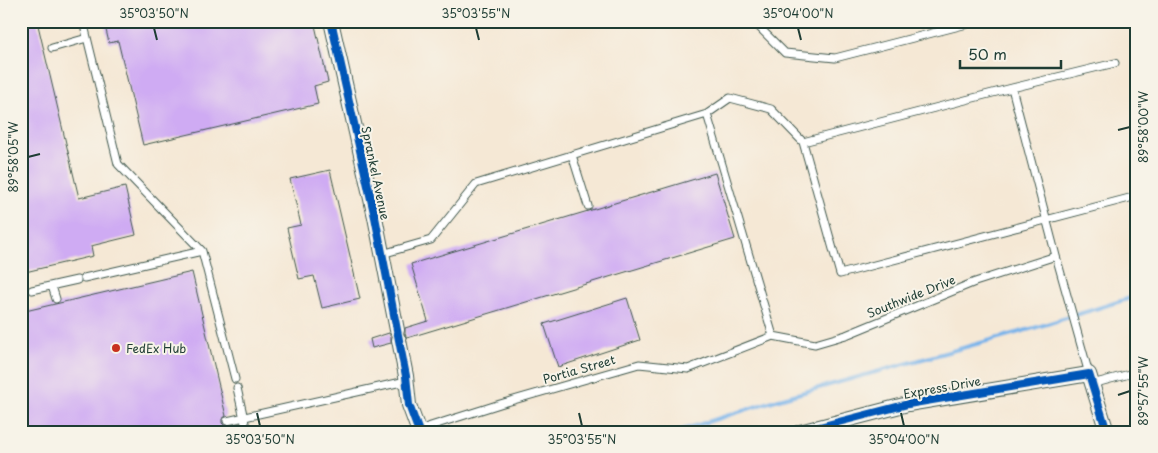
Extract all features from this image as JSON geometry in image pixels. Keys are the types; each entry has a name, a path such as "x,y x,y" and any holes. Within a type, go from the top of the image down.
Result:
{"street":[{"name":"Sprankel Avenue","path":"331,21 382,254 409,405 418,431"},
{"name":"Express Drive","path":"800,432 837,427 908,404 1091,379"},
{"path":"1091,379 1107,432"}],"lane":[{"path":"83,21 118,164 202,251 235,379"},
{"path":"753,21 785,53 835,58 979,21"},
{"path":"795,21 803,24 816,21"},
{"path":"52,48 87,38"},
{"path":"803,142 1115,63"},
{"path":"1012,88 1066,294 1091,379 1137,372"},
{"path":"382,254 431,240 476,184 707,114 730,98 772,109 803,142 840,274 1137,196"},
{"path":"707,114 773,336"},
{"path":"572,155 588,206"},
{"path":"26,292 202,251"},
{"name":"Southwide Drive","path":"773,336 815,344 846,335 975,282 1056,256"},
{"path":"52,286 56,299"},
{"name":"Portia Street","path":"418,431 500,404 639,364 688,369 773,336"},
{"path":"1137,359 1135,360 1137,368"},
{"path":"228,421 406,381"},
{"path":"237,388 247,432"}],"building":[{"path":"21,21 37,21 79,198 125,187 136,235 91,246 93,256 21,273"},
{"path":"104,21 314,21 328,82 314,86 318,104 143,145 118,41 109,43"},
{"path":"330,170 360,299 322,308 314,276 299,279 287,228 301,225 290,179"},
{"path":"715,173 735,239 407,338 405,328 428,321 411,264"},
{"name":"FedEx Hub","path":"192,272 226,416 222,419 222,423 225,426 229,426 230,432 21,432 21,312"},
{"path":"627,298 640,340 558,367 544,324"},
{"path":"389,333 391,343 372,348 370,339"}],"waterway":[{"path":"676,432 779,399 1034,328 1137,296"}],"cycle path":[{"path":"331,21 375,217 406,376 409,405 419,432"},
{"path":"800,432 908,404 1089,374 1107,432"}],"place":[{"name":"FedEx Hub","path":"116,348"}]}
